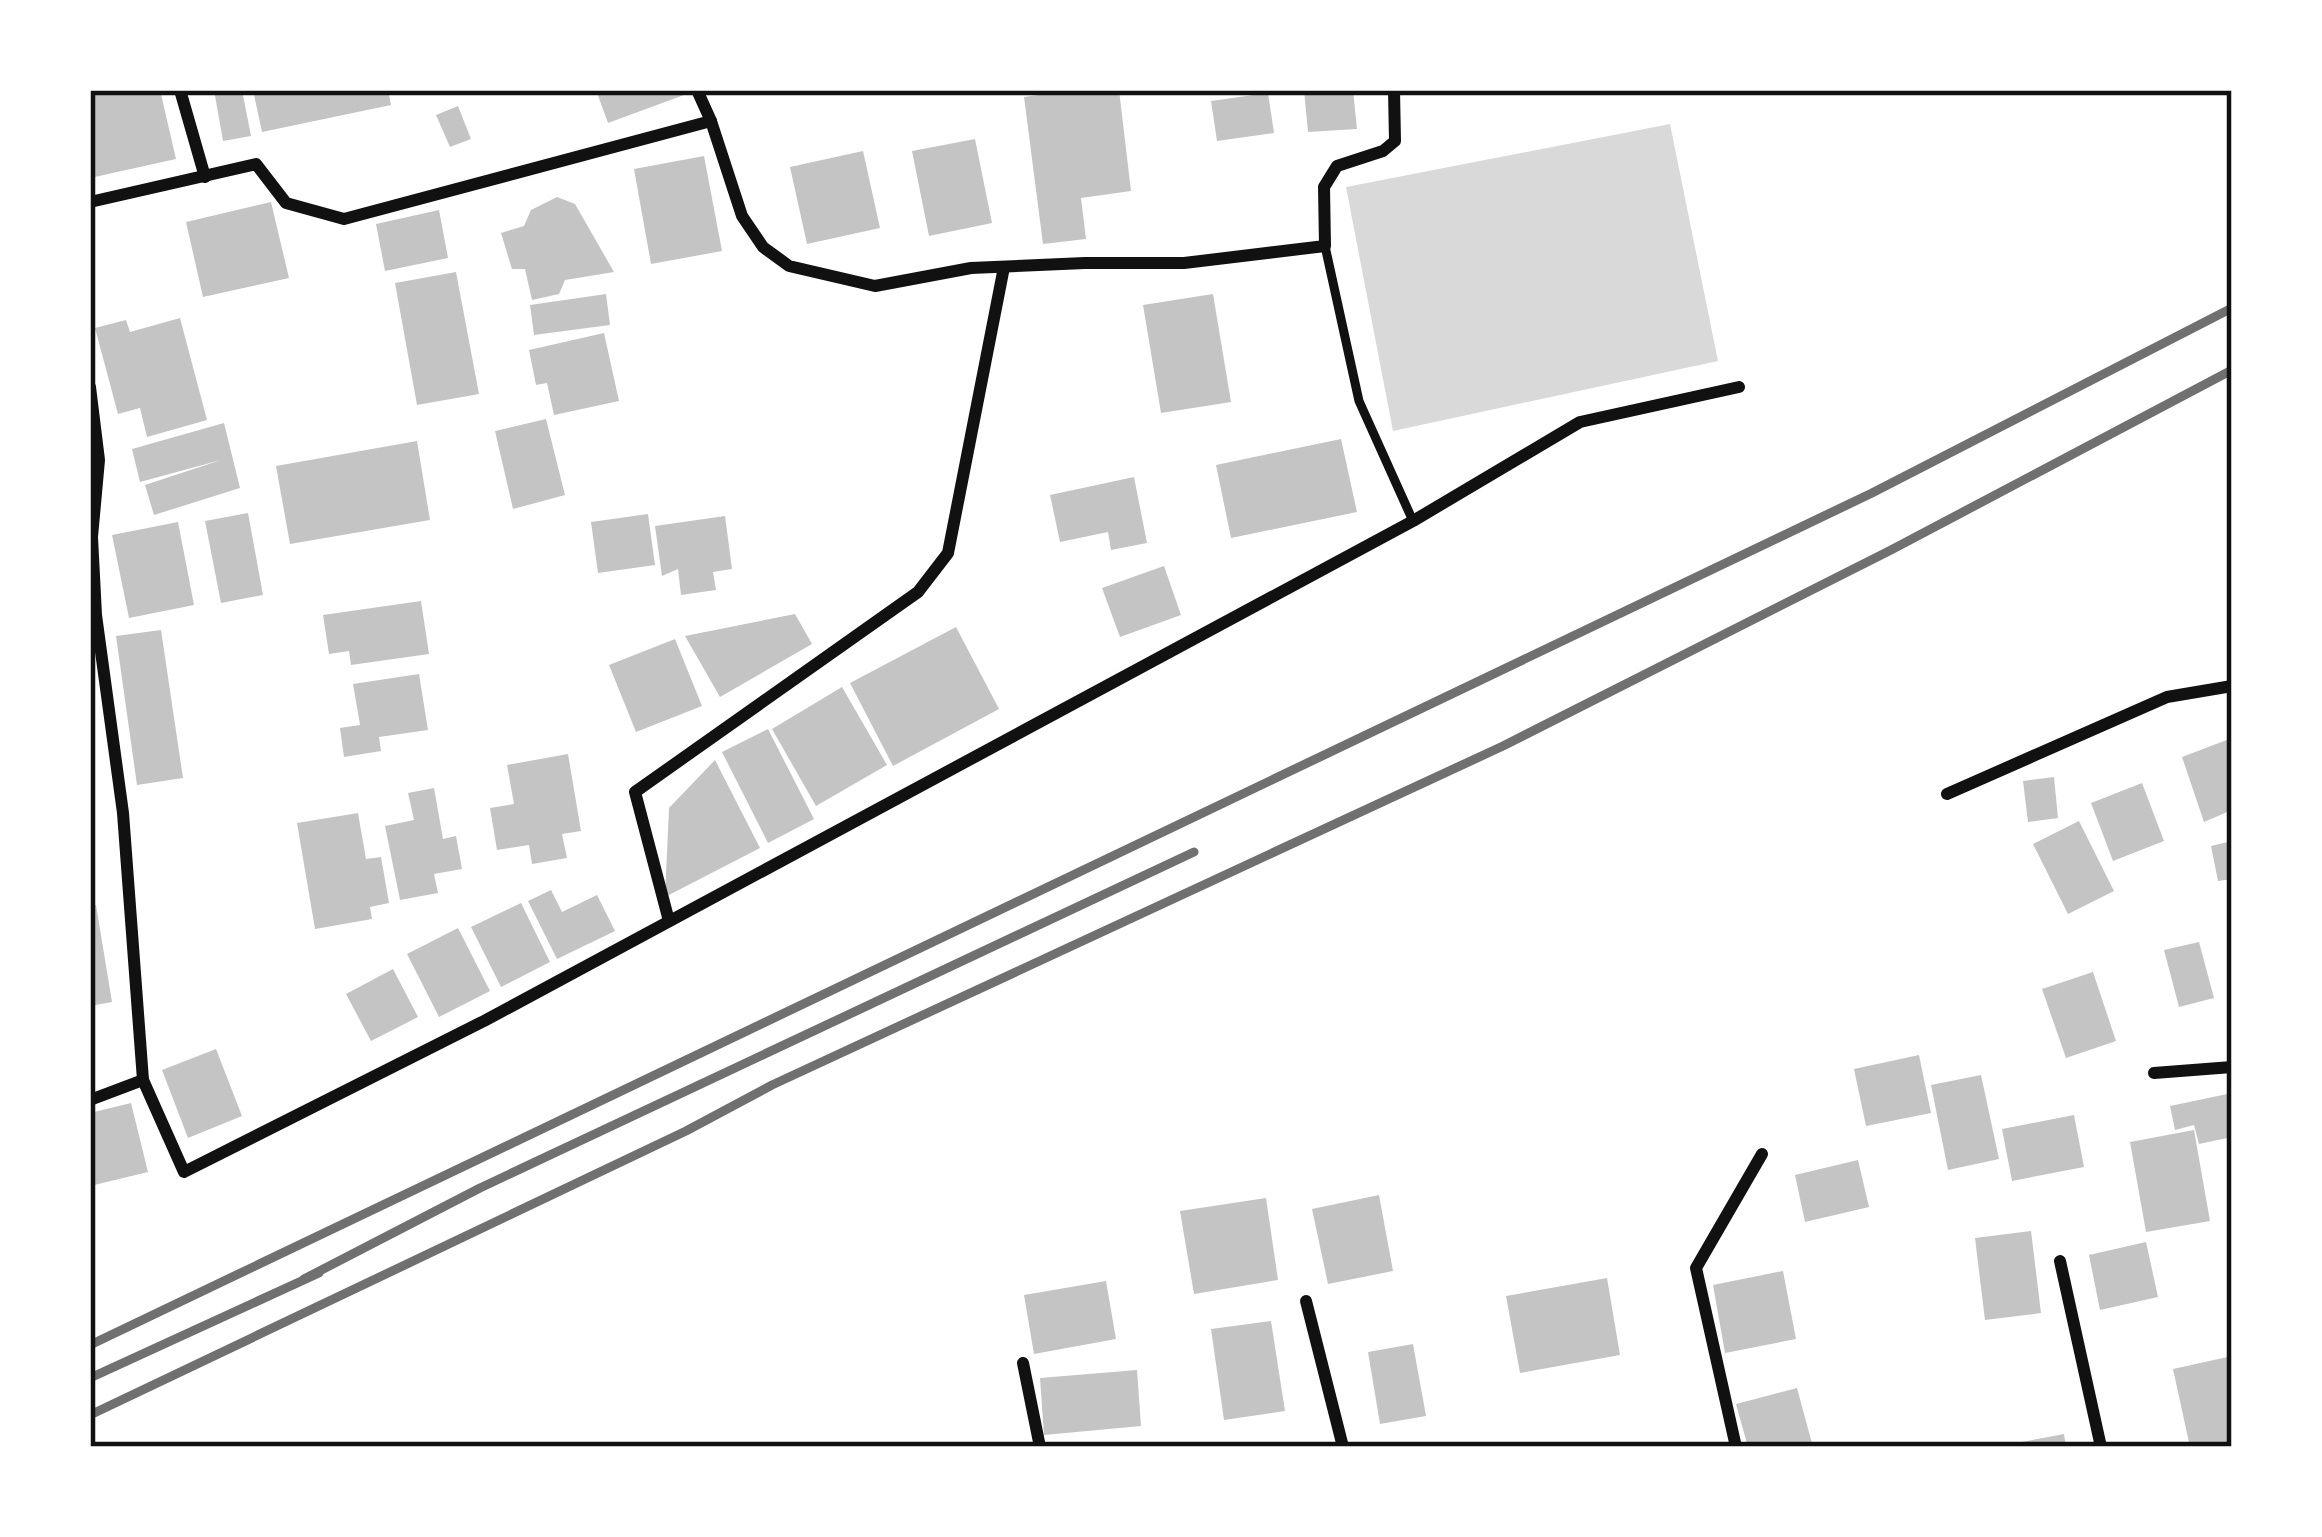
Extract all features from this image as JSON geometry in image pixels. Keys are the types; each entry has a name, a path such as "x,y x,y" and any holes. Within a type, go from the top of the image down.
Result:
{"street":[{"path":"180,90 205,177"},
{"path":"697,90 742,216 763,247 789,266 875,286 971,268 1184,263 1325,246 1324,187 1337,166 1383,151 1395,141 1394,90"},
{"path":"90,202 256,164 286,203 344,219 711,121"},
{"path":"669,921 635,792 918,592 948,553 1004,267"},
{"path":"90,387 98,460 92,537 96,615 124,812 143,1080 184,1172 484,1021 1413,521 1580,422 1739,387"},
{"path":"1948,794 2167,697 2232,686"},
{"path":"2154,1073 2232,1067"},
{"path":"90,1100 143,1080"},
{"path":"1736,1447 1696,1268 1762,1154"},
{"path":"2060,1261 2101,1447"},
{"path":"1306,1301 1343,1447"},
{"path":"1023,1363 1040,1447"}],"lane":[{"path":"1325,246 1359,401 1413,521"}],"shaded area":[{"path":"1670,124 1718,361 1393,431 1346,187"}],"building":[{"path":"90,90 160,90 176,159 90,178"},
{"path":"214,90 242,90 251,136 223,141"},
{"path":"253,90 388,90 391,105 262,132"},
{"path":"596,90 682,90 684,95 608,123"},
{"path":"1119,90 1131,191 1081,198 1086,239 1043,244 1024,97"},
{"path":"1304,90 1353,90 1357,129 1308,132"},
{"path":"1268,93 1274,133 1217,141 1211,101"},
{"path":"458,106 471,139 450,147 436,115"},
{"path":"975,139 992,223 929,236 912,151"},
{"path":"863,151 880,228 807,244 790,167"},
{"path":"704,156 722,251 651,264 634,169"},
{"path":"557,197 575,204 614,272 565,280 559,294 532,300 525,269 512,269 501,233 524,226 531,210"},
{"path":"271,202 289,278 203,297 186,222"},
{"path":"439,210 448,258 385,271 376,224"},
{"path":"456,272 479,394 417,405 395,283"},
{"path":"606,294 610,325 534,335 530,305"},
{"path":"1213,294 1231,402 1161,413 1143,305"},
{"path":"180,318 207,420 147,437 140,408 118,414 95,328 126,320 130,332"},
{"path":"604,333 619,401 554,415 547,383 536,385 529,350"},
{"path":"546,419 565,495 513,509 495,431"},
{"path":"224,423 240,488 154,515 145,485 221,460 140,482 132,449"},
{"path":"1341,439 1357,512 1231,538 1216,465"},
{"path":"417,441 430,520 290,544 276,466"},
{"path":"1134,477 1147,543 1111,550 1108,532 1060,542 1050,495"},
{"path":"248,513 263,595 221,603 205,521"},
{"path":"648,514 655,565 598,573 591,522"},
{"path":"725,516 732,569 713,572 716,590 681,595 678,569 662,576 655,526"},
{"path":"178,522 194,605 129,618 112,535"},
{"path":"1164,566 1181,615 1120,637 1102,588"},
{"path":"421,601 429,654 351,665 349,651 329,654 323,615"},
{"path":"795,614 812,644 720,697 685,636"},
{"path":"956,627 999,709 893,766 850,683"},
{"path":"161,630 183,778 137,785 116,636"},
{"path":"675,639 702,706 636,732 609,665"},
{"path":"419,674 428,730 379,737 381,751 344,757 340,728 360,725 353,684"},
{"path":"842,687 887,765 816,806 772,729"},
{"path":"768,729 814,819 768,843 722,752"},
{"path":"2232,738 2232,810 2204,822 2182,757"},
{"path":"568,754 581,831 562,834 567,858 532,864 529,845 497,850 490,808 514,804 507,765"},
{"path":"715,760 760,848 665,897 669,808"},
{"path":"2054,777 2058,818 2028,822 2023,781"},
{"path":"2142,783 2164,841 2113,861 2091,803"},
{"path":"434,788 443,839 456,836 462,869 434,874 438,893 400,900 385,826 414,820 408,793"},
{"path":"358,813 366,859 381,857 389,903 370,907 372,919 315,929 297,823"},
{"path":"2079,821 2114,891 2068,914 2033,844"},
{"path":"2232,841 2232,879 2218,881 2211,846"},
{"path":"551,890 562,912 597,895 615,931 557,959 528,901"},
{"path":"521,903 550,962 501,987 471,927"},
{"path":"96,905 112,1002 90,1006 90,906"},
{"path":"458,928 490,991 439,1017 407,954"},
{"path":"2199,942 2214,998 2179,1007 2164,950"},
{"path":"393,969 418,1017 371,1041 346,994"},
{"path":"2093,972 2116,1041 2066,1058 2042,989"},
{"path":"216,1049 242,1116 188,1138 162,1070"},
{"path":"1919,1055 1931,1113 1866,1126 1854,1069"},
{"path":"1981,1075 1999,1159 1948,1170 1931,1085"},
{"path":"2232,1093 2232,1137 2199,1144 2194,1125 2175,1130 2170,1106"},
{"path":"131,1103 148,1172 90,1186 90,1113"},
{"path":"2074,1115 2084,1167 2012,1181 2002,1129"},
{"path":"2194,1130 2210,1221 2146,1232 2130,1142"},
{"path":"1858,1160 1869,1207 1805,1222 1795,1175"},
{"path":"1379,1195 1393,1271 1328,1284 1312,1209"},
{"path":"1266,1198 1278,1280 1194,1294 1180,1211"},
{"path":"2031,1231 2041,1313 1985,1320 1975,1238"},
{"path":"2146,1242 2158,1297 2100,1310 2089,1255"},
{"path":"1783,1271 1796,1339 1725,1353 1713,1285"},
{"path":"1607,1278 1620,1355 1520,1373 1506,1296"},
{"path":"1106,1281 1116,1339 1034,1354 1024,1295"},
{"path":"1271,1321 1285,1411 1224,1420 1211,1329"},
{"path":"1413,1344 1426,1416 1380,1424 1368,1352"},
{"path":"2232,1356 2232,1446 2190,1447 2173,1369"},
{"path":"1137,1370 1141,1426 1044,1435 1040,1378"},
{"path":"1797,1388 1813,1447 1748,1447 1736,1404"},
{"path":"2064,1434 2066,1447 2006,1445"}],"railway":[{"path":"90,1345 1872,493 2232,308"},
{"path":"90,1415 686,1131 772,1085 1503,746 1891,550 2232,370"},
{"path":"304,1279 480,1188 1194,852"},
{"path":"90,1378 319,1273"}]}
